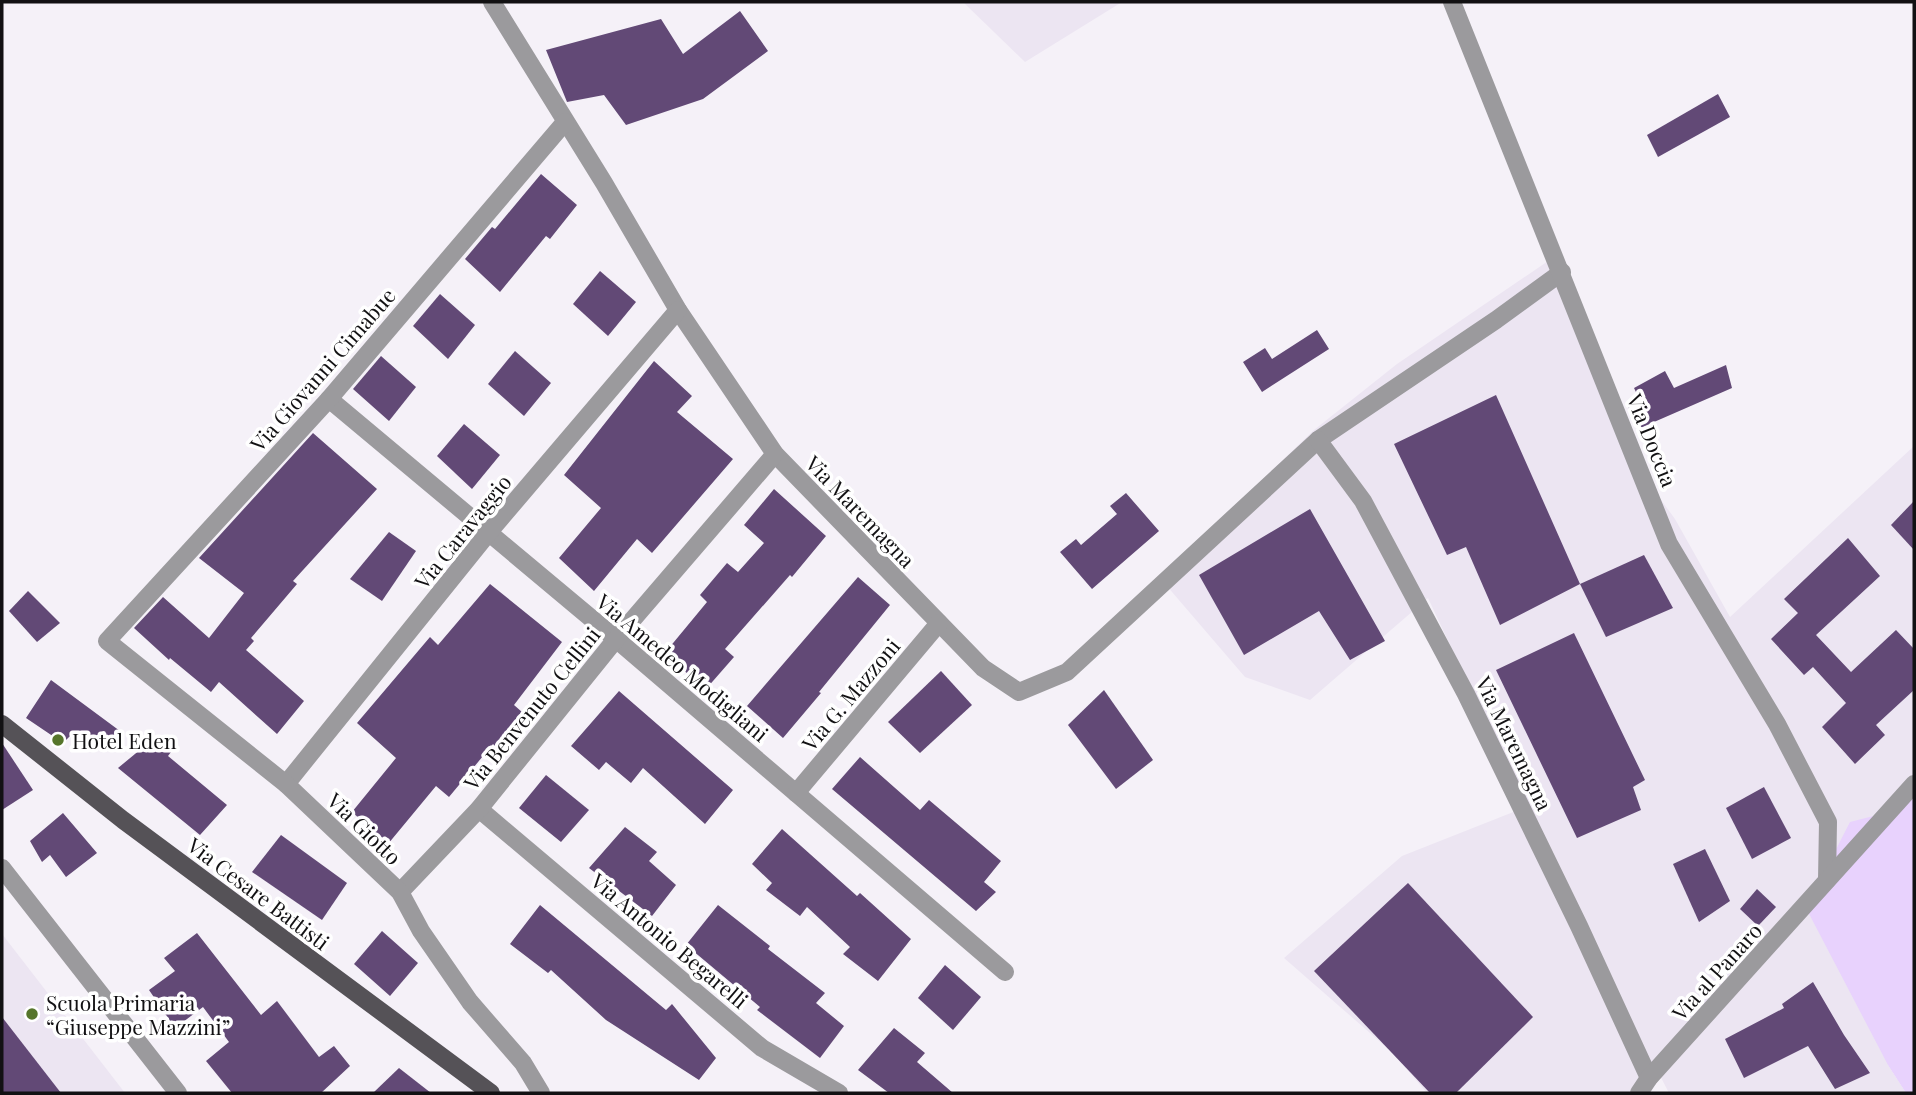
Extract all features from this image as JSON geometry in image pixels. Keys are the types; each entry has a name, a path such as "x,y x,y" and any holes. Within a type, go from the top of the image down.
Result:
{"main road":[{"name":"Via Cesare Battisti","path":"2,724 123,820 491,1093"}],"street":[{"name":"Via Maremagna","path":"492,2 604,183 678,310 775,454 983,668 1019,692 1067,672 1318,440 1496,320 1562,272"},
{"name":"Via Doccia","path":"1452,2 1670,544 1777,724 1828,822 1827,880"},
{"name":"Via Giovanni Cimabue","path":"107,641 329,399 565,122"},
{"name":"Via Caravaggio","path":"286,784 489,533 678,310"},
{"name":"Via Amedeo Modigliani","path":"329,399 616,639 1005,972"},
{"name":"Via Maremagna","path":"1318,440 1363,500 1466,694 1579,926 1645,1088"},
{"name":"Via Benvenuto Cellini","path":"400,892 480,808 616,639 775,454"},
{"name":"Via G. Mazzoni","path":"796,793 939,623"},
{"name":"Via Giotto","path":"107,641 286,784 400,892 421,931 470,1002 523,1063 541,1093"},
{"name":"Via al Panaro","path":"1645,1088 1914,784"},
{"name":"Via Antonio Begarelli","path":"480,808 762,1048 839,1093"},
{"path":"2,868 178,1093"}],"shaded area":[{"path":"963,2 1122,2 1025,62"},
{"path":"1554,257 1634,463 1675,519 1730,617 1914,446 1914,781 1888,1065 1906,1093 1669,1093 1654,1064 1632,1093 1427,1093 1393,1053 1284,958 1402,856 1526,807 1428,598 1310,700 1245,677 1160,578 1314,430 1397,364"},
{"path":"1914,781 1914,1093 1906,1093 1888,1065 1806,908 1850,822 1885,813"},
{"name":"Scuola Primaria “Giuseppe Mazzini”","path":"2,934 125,1093 2,1093"}],"building":[{"path":"740,11 768,51 703,99 626,125 604,95 567,102 546,50 661,19 683,54"},
{"path":"1718,94 1730,117 1658,157 1647,135"},
{"path":"541,174 577,205 550,239 546,236 500,292 465,259 492,227 495,229"},
{"path":"600,271 636,302 608,336 573,304"},
{"path":"440,294 475,325 448,359 413,326"},
{"path":"1317,330 1329,349 1262,392 1243,362 1265,348 1272,359"},
{"path":"515,351 551,383 524,416 488,384"},
{"path":"381,356 416,387 389,421 353,389"},
{"path":"654,361 692,396 677,412 733,459 652,553 637,539 594,591 559,558 601,508 564,475"},
{"path":"1726,365 1732,388 1638,429 1628,407 1641,402 1634,388 1665,371 1674,388"},
{"path":"1496,395 1580,584 1500,625 1466,547 1447,555 1394,444"},
{"path":"464,424 500,455 472,489 437,456"},
{"path":"313,433 377,489 293,581 297,584 251,638 254,641 246,650 304,701 277,734 219,682 211,692 170,658 169,660 134,628 163,597 209,638 244,593 199,558"},
{"path":"774,489 826,536 725,649 734,657 706,689 664,654 707,602 700,595 727,563 738,572 764,543 744,525"},
{"path":"1126,493 1159,531 1092,589 1060,552 1076,539 1081,545 1117,514 1110,506"},
{"path":"1914,501 1914,550 1891,525"},
{"path":"1310,509 1385,641 1350,660 1319,611 1244,655 1199,575"},
{"path":"389,532 416,551 382,601 350,579"},
{"path":"1848,538 1880,576 1816,635 1851,672 1896,630 1914,649 1914,690 1876,725 1885,735 1855,764 1822,727 1846,703 1813,667 1804,675 1771,639 1798,613 1784,599"},
{"path":"1644,555 1673,608 1606,637 1580,584"},
{"path":"858,577 890,605 783,738 747,706"},
{"path":"490,584 562,642 514,705 522,712 495,746 493,744 449,797 436,786 388,844 352,812 396,758 357,723 430,637 438,645"},
{"path":"28,591 60,623 37,642 9,611"},
{"path":"1574,633 1645,780 1633,787 1641,810 1577,838 1496,670"},
{"path":"941,671 972,705 920,753 888,722"},
{"path":"51,680 124,734 97,751 74,732 63,743 26,718"},
{"path":"1104,690 1153,760 1116,789 1068,725"},
{"path":"619,691 733,790 705,824 643,768 631,783 606,762 599,770 571,746"},
{"path":"158,735 174,748 168,756 227,805 200,835 118,768"},
{"path":"2,743 33,790 2,810"},
{"path":"860,757 920,810 929,800 1001,861 984,882 996,892 976,911 832,789"},
{"path":"546,775 589,810 561,842 519,808"},
{"path":"1764,787 1791,838 1752,859 1726,808"},
{"path":"63,813 97,853 66,877 50,855 42,862 30,841"},
{"path":"625,827 657,852 649,861 676,885 652,916 589,868"},
{"path":"782,829 857,896 860,893 911,939 878,981 843,954 850,947 807,907 800,916 766,890 772,883 752,864"},
{"path":"281,835 347,883 322,920 252,872"},
{"path":"1705,849 1730,901 1699,922 1673,864"},
{"path":"1408,883 1533,1017 1456,1093 1430,1093 1314,971"},
{"path":"1757,889 1776,907 1758,926 1740,909"},
{"path":"540,905 666,1010 672,1004 716,1058 699,1080 606,1020 551,970 548,973 510,944"},
{"path":"718,905 770,946 768,949 825,993 816,1003 844,1026 820,1058 757,1010 760,1007 686,945"},
{"path":"382,931 418,963 390,996 354,964"},
{"path":"197,933 261,1015 277,1001 319,1057 334,1046 350,1066 321,1093 232,1093 206,1061 229,1042 203,1007 175,1028 149,990 175,971 164,958"},
{"path":"945,965 981,997 953,1030 918,998"},
{"path":"1813,982 1870,1073 1835,1089 1808,1046 1744,1078 1725,1039 1784,1008 1782,1004"},
{"path":"2,1017 61,1093 2,1093"},
{"path":"894,1028 925,1053 917,1062 953,1093 889,1093 858,1070"},
{"path":"399,1068 431,1093 373,1093"}],"place":[{"name":"Hotel Eden","path":"58,740"},
{"name":"Scuola Primaria “Giuseppe Mazzini”","path":"32,1014"}]}
